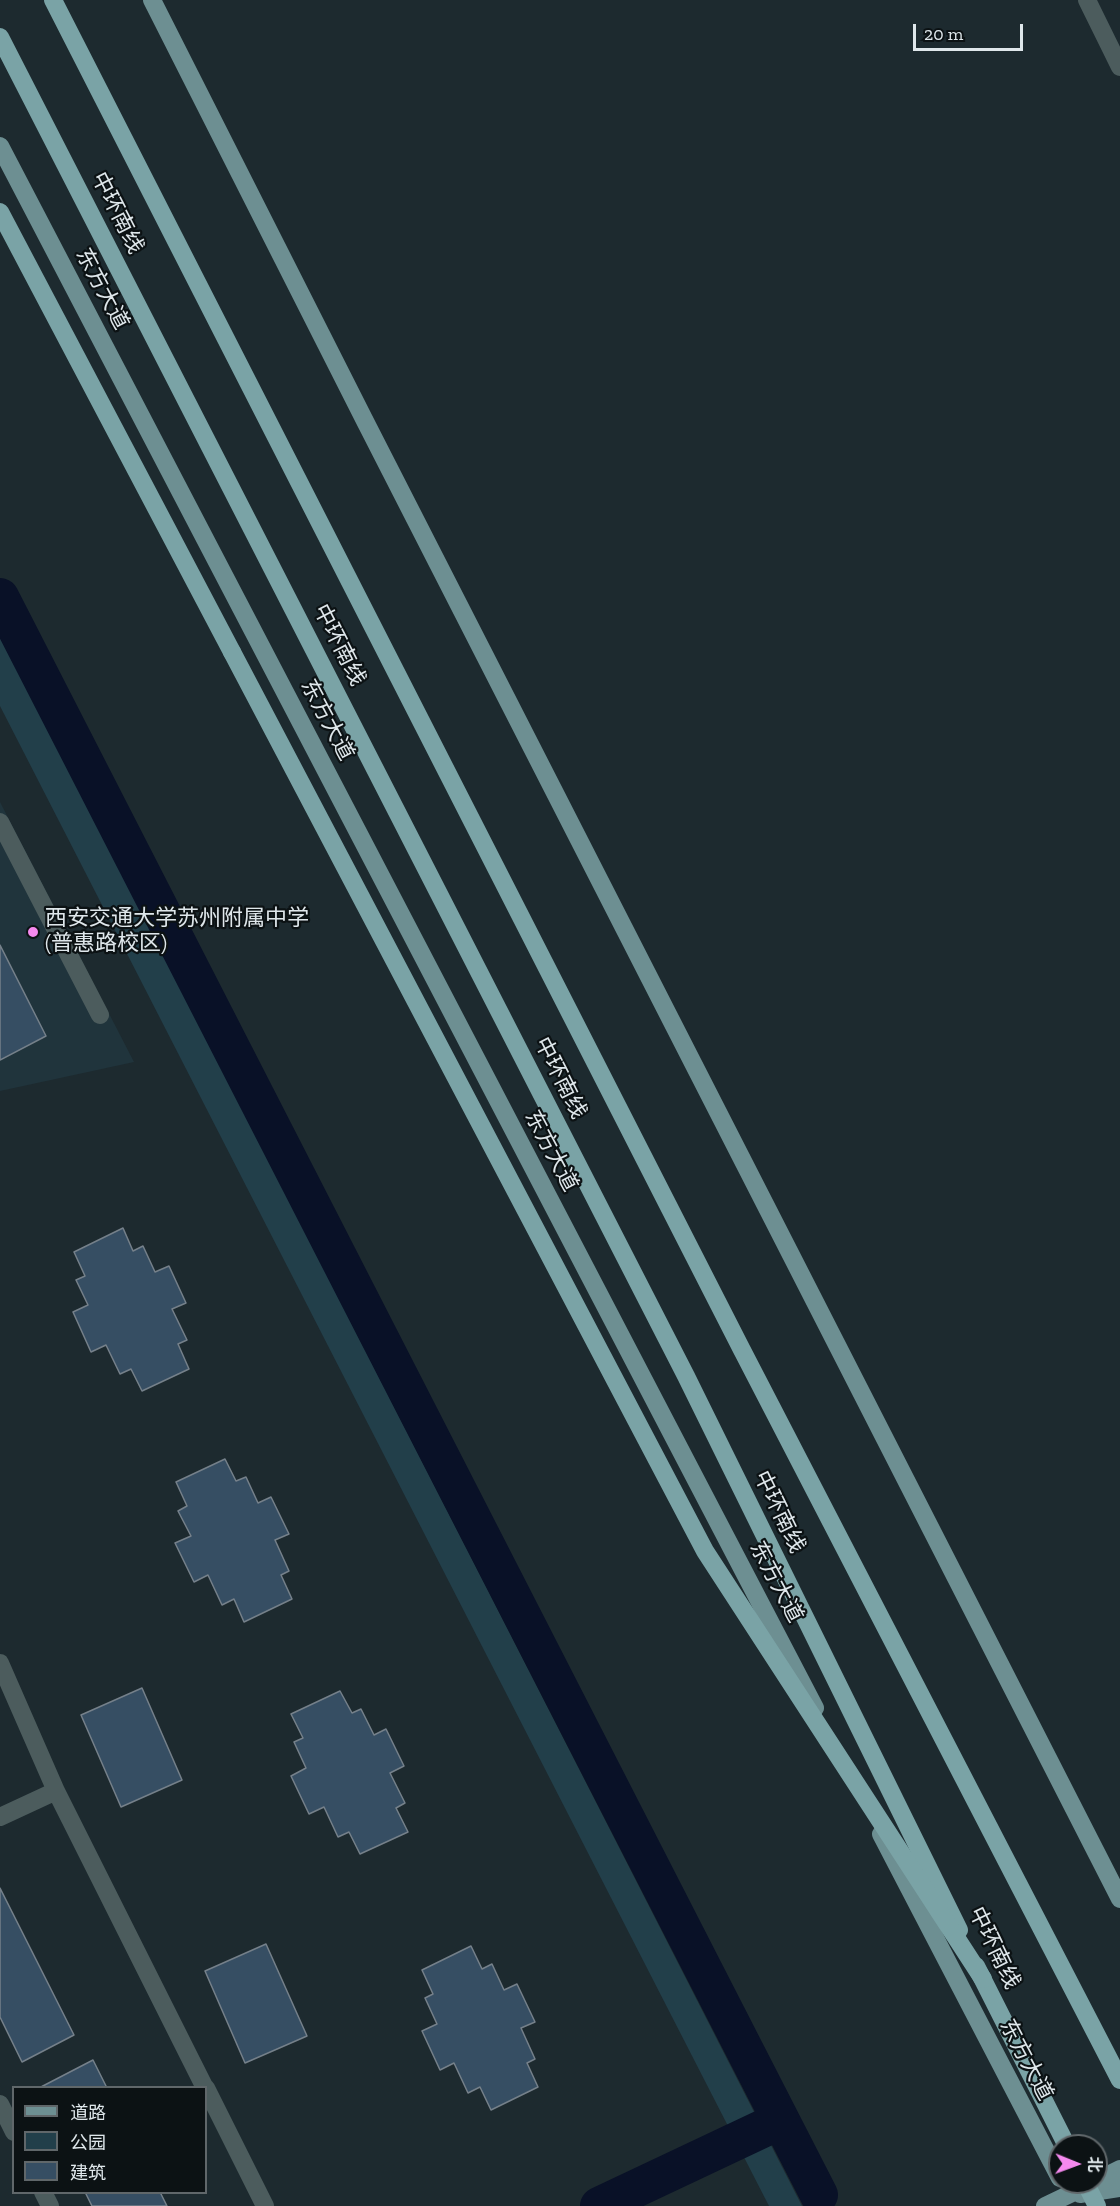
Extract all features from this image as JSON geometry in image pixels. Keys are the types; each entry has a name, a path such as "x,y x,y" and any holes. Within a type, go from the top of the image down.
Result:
{"highway":[{"name":"中环南线","path":"53,0 736,1339 1120,2080"},
{"name":"中环南线","path":"0,37 686,1376 1061,2134"},
{"path":"0,212 705,1551 983,1979"}],"main road":[{"path":"152,0 1120,1899"},
{"name":"东方大道","path":"0,146 1048,2155"},
{"path":"1045,2206 1069,2194"}],"street":[{"path":"1087,0 1120,67"},
{"path":"0,822 100,1015"},
{"path":"0,1663 56,1791 204,2086"},
{"path":"0,1816 56,1791"},
{"path":"207,2092 265,2206"},
{"path":"0,2104 12,2128"}],"shaded area":[{"name":"西安交通大学苏州附属中学 (普惠路校区)","path":"0,802 134,1062 0,1091"}],"green space":[{"path":"0,634 802,2206 769,2206 0,706"}],"building":[{"path":"0,945 46,1036 0,1060"},
{"path":"123,1228 133,1251 143,1246 155,1272 169,1266 186,1303 172,1309 187,1340 178,1344 189,1369 142,1391 131,1369 120,1374 106,1345 91,1352 73,1312 88,1305 76,1280 85,1276 74,1252"},
{"path":"225,1459 236,1481 246,1477 258,1503 271,1497 289,1534 275,1540 289,1571 281,1575 292,1599 244,1622 234,1599 222,1605 208,1575 194,1582 175,1543 191,1536 178,1511 187,1506 176,1482"},
{"path":"142,1688 182,1780 121,1807 81,1715"},
{"path":"340,1691 352,1713 361,1709 374,1735 386,1729 404,1766 390,1773 405,1803 396,1808 408,1832 360,1854 349,1832 338,1837 324,1807 309,1814 291,1776 306,1768 294,1742 303,1738 291,1714"},
{"path":"0,1888 74,2035 22,2062 0,2017"},
{"path":"266,1944 307,2036 245,2063 205,1971"},
{"path":"471,1946 482,1969 492,1964 504,1990 517,1984 535,2022 521,2028 535,2059 527,2063 538,2087 491,2110 480,2087 468,2093 454,2063 440,2070 422,2031 437,2024 425,1998 433,1994 422,1970"},
{"path":"93,2060 106,2086 43,2086"},
{"path":"86,2194 161,2194 167,2206 92,2206"}],"waterway":[{"path":"0,597 819,2195"},
{"path":"599,2206 779,2121"}],"place":[{"name":"西安交通大学苏州附属中学 (普惠路校区)","path":"33,932"}]}
